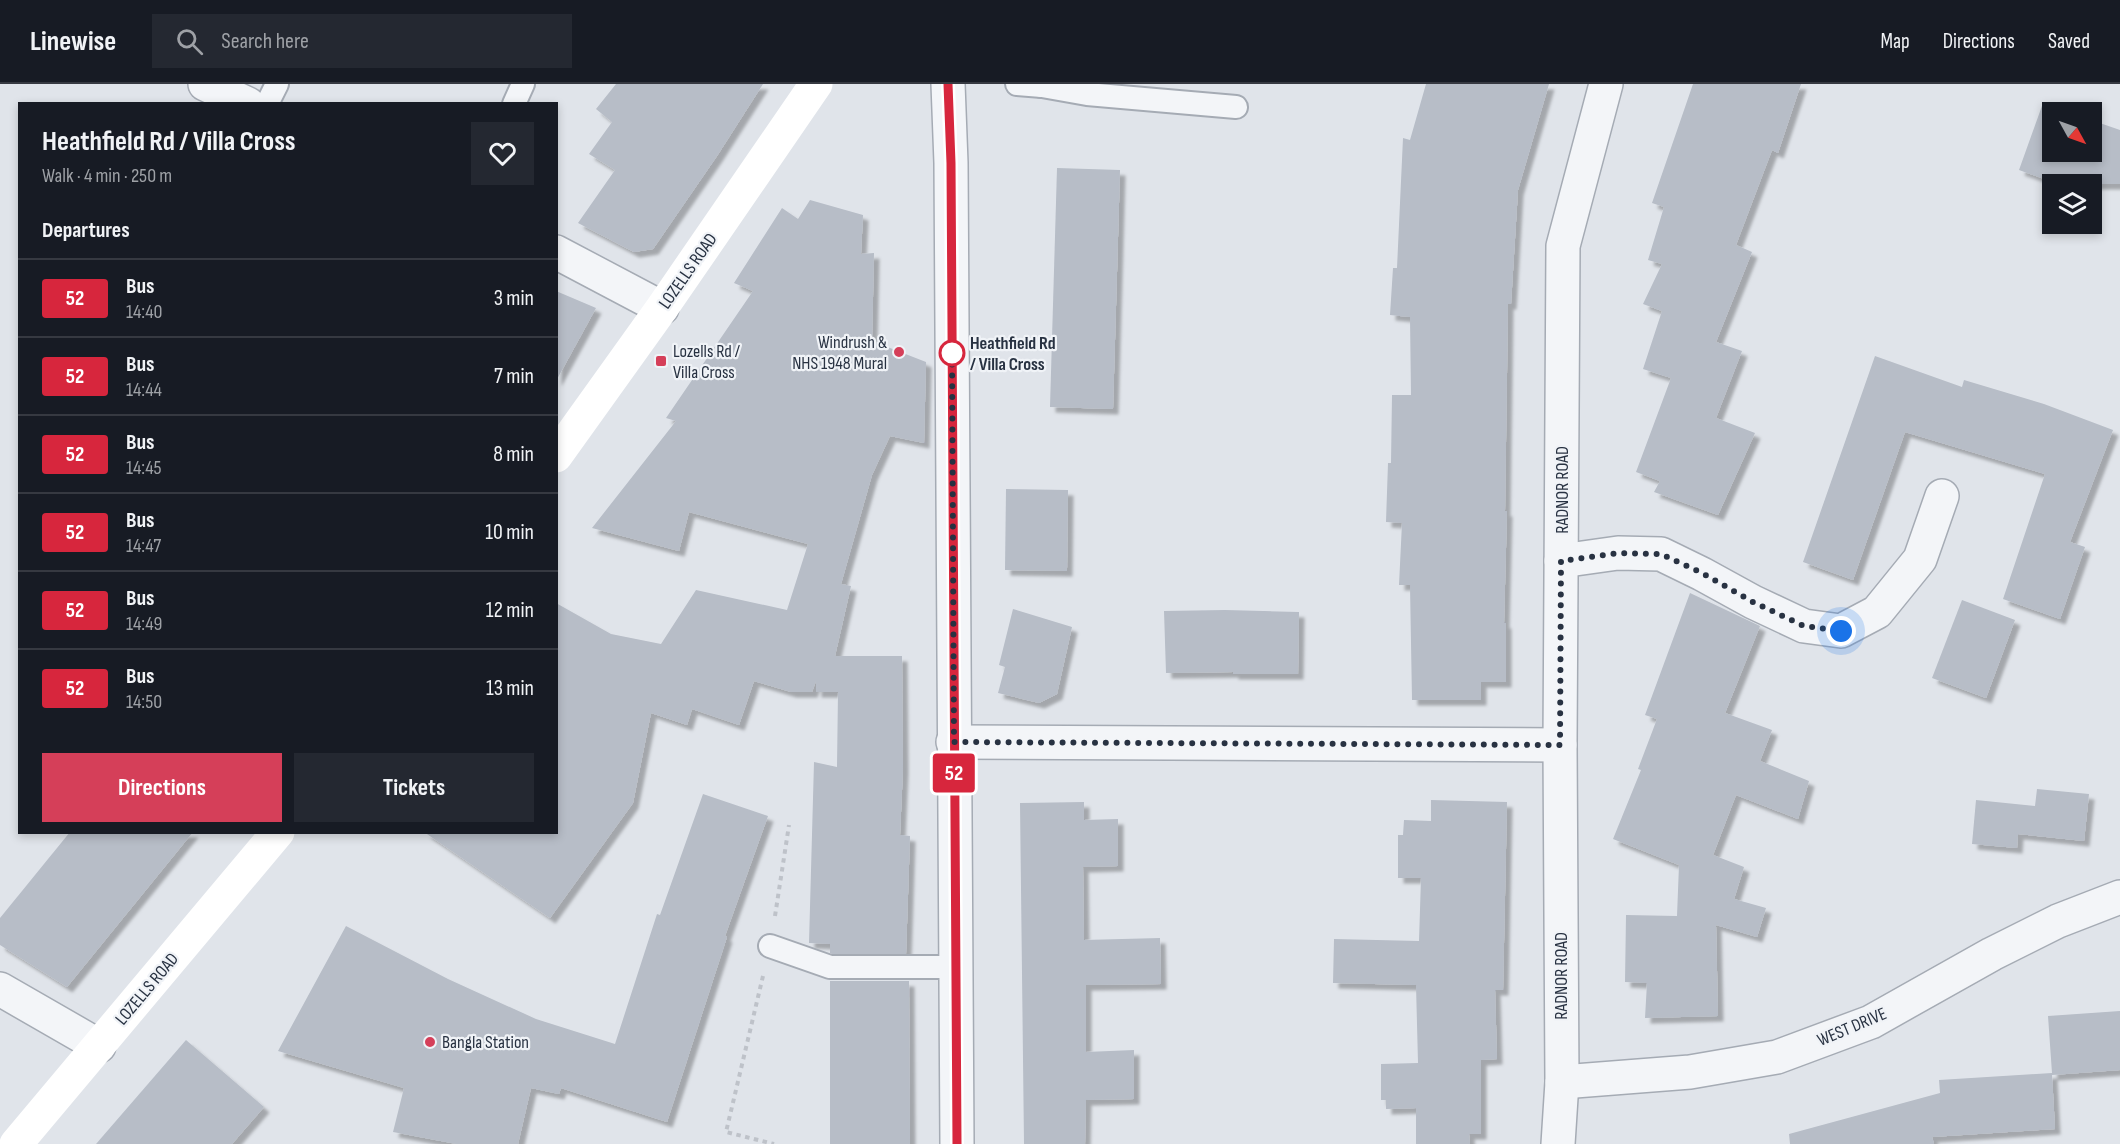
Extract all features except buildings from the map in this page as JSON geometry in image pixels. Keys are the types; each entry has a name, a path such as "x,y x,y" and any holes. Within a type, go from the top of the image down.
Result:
{"main road":[{"name":"LOZELLS ROAD","path":"558,453 662,308 816,84"},
{"name":"LOZELLS ROAD","path":"16,1144 276,834"}],"street":[{"path":"205,84 244,102"},
{"path":"948,84 951,163 957,1144"},
{"name":"RADNOR ROAD","path":"1558,1144 1562,1082 1560,745 1563,246 1606,84"},
{"path":"558,253 662,308"},
{"path":"1561,561 1618,553 1661,554 1804,626 1841,631 1877,612 1920,559 1942,496"},
{"path":"954,742 1560,745"},
{"name":"WEST DRIVE","path":"1562,1082 1690,1072 1777,1057 1871,1022 1992,954 2058,921 2120,897"},
{"path":"0,989 99,1046"}],"lane":[{"path":"268,102 277,84"},
{"path":"515,102 523,84"},
{"path":"1017,84 1043,85 1087,94 1236,108"},
{"path":"770,946 830,968 956,967"}],"path":[{"path":"726,1132 774,1144"}],"bus line":[{"name":"52","path":"948,84 951,138 957,1144"}],"place":[{"name":"Windrush & NHS 1948 Mural","path":"899,352"},
{"name":"Heathfield Rd / Villa Cross","path":"952,353"},
{"name":"Lozells Rd / Villa Cross","path":"661,361"},
{"name":"Bangla Station","path":"430,1042"}],"route":[{"path":"952,353 952,348 954,742 1560,745 1561,561 1618,553 1661,554 1804,626 1841,631"}]}
